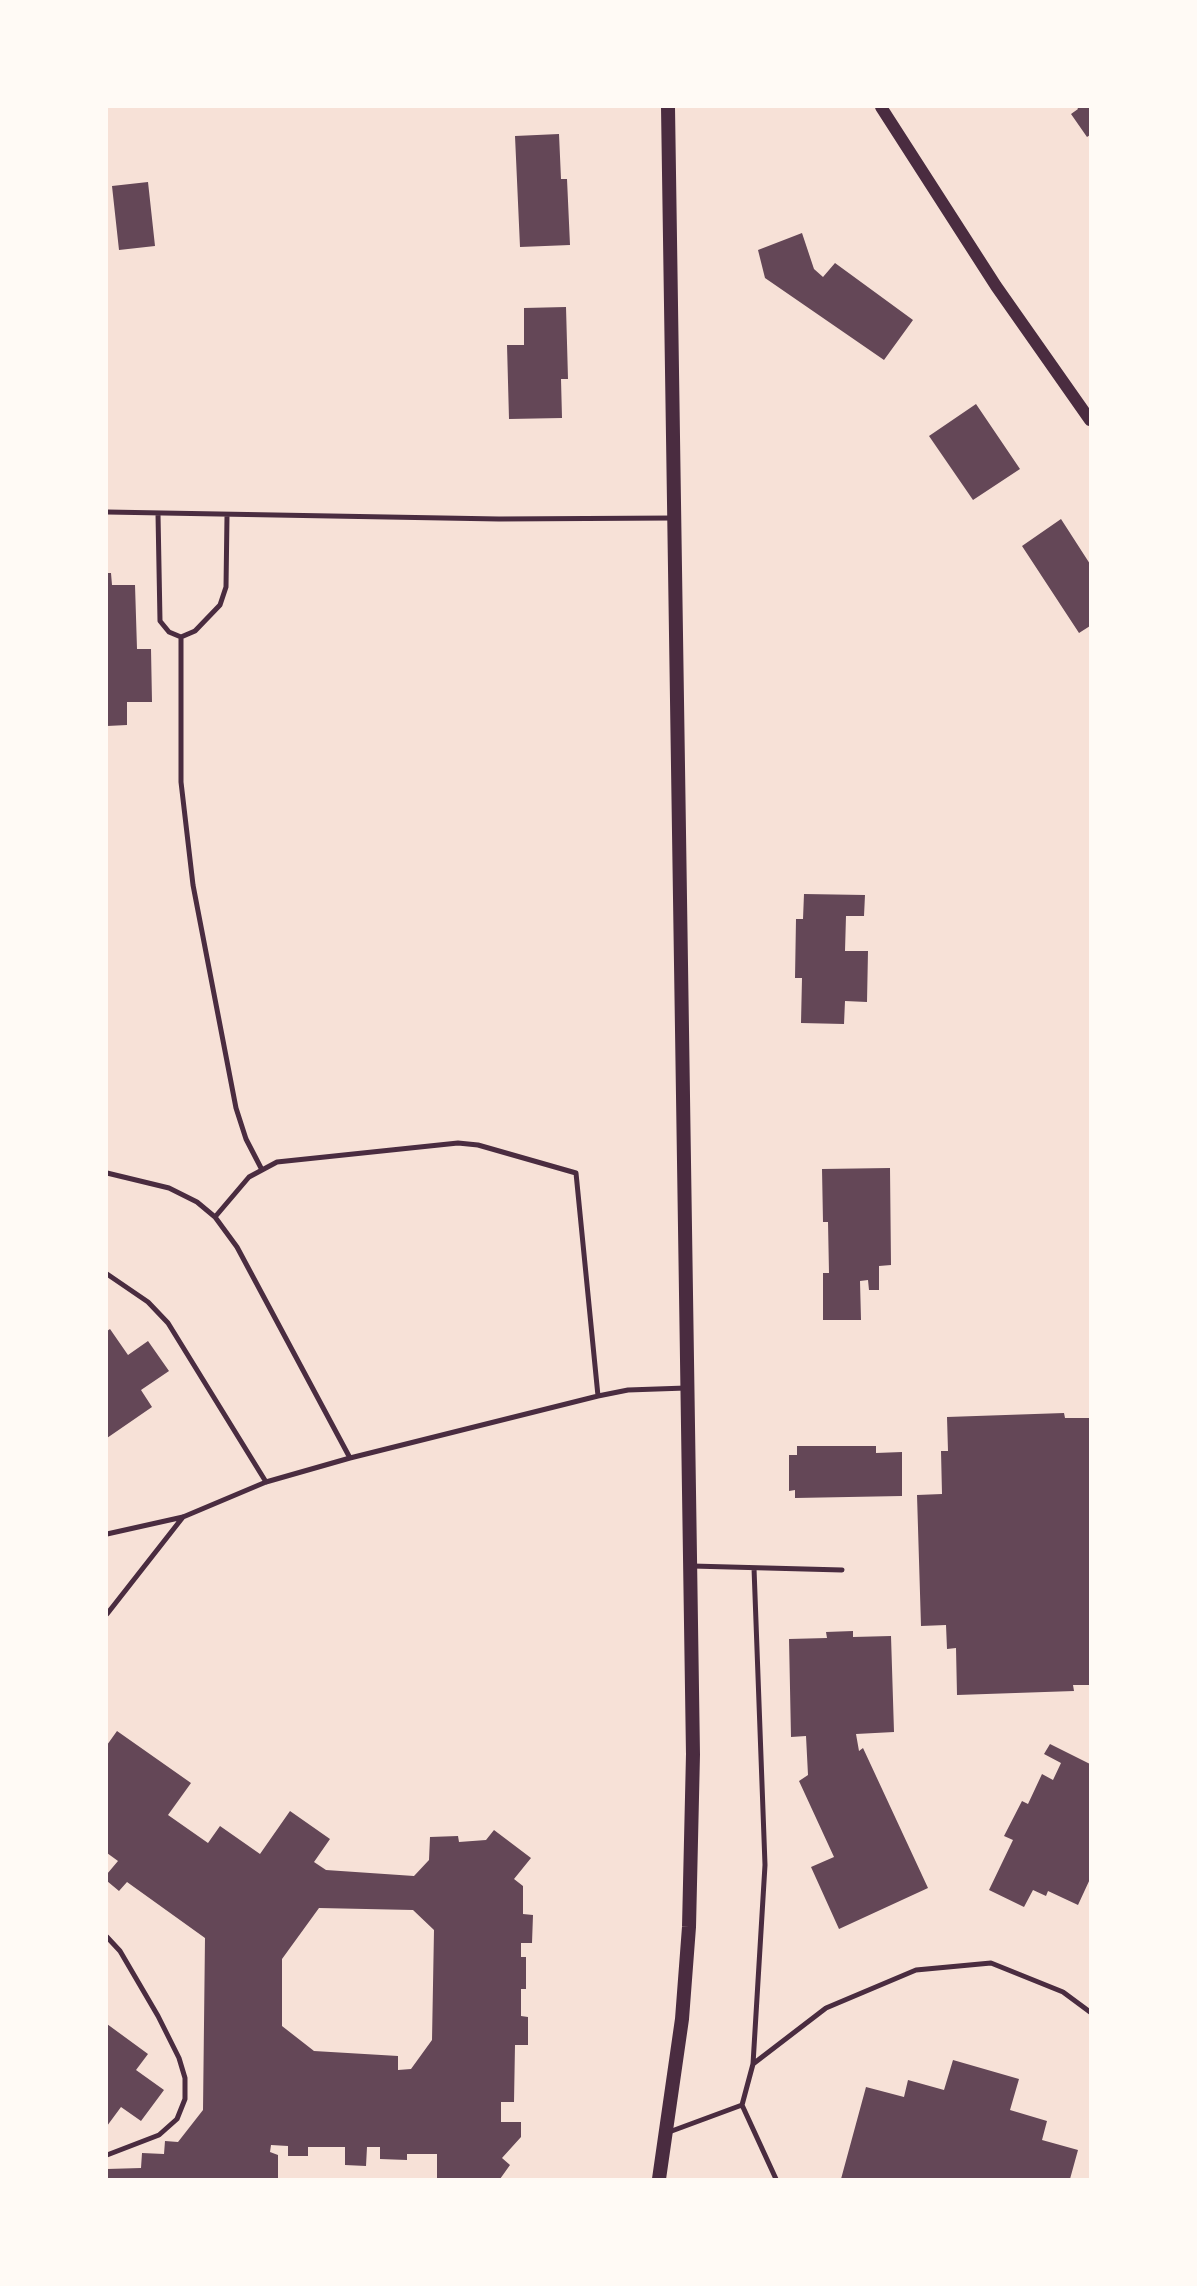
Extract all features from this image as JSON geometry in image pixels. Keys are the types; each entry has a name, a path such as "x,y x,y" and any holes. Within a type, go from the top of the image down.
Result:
{"main road":[{"path":"659,2179 681,2019 691,1872 692,1566 667,107"}],"street":[{"path":"881,107 988,275 1090,420"}],"lane":[{"path":"107,512 228,516 674,518"},
{"path":"158,514 160,621 169,632 181,637 195,631 220,606 226,587 228,516"},
{"path":"181,637 181,782 193,885 236,1108 246,1139 261,1168"},
{"path":"215,1217 249,1177 261,1168 278,1162 458,1143 478,1145 576,1172 598,1396"},
{"path":"107,1173 169,1188 197,1202 215,1217 237,1247 350,1458"},
{"path":"107,1274 148,1302 168,1323 266,1482"},
{"path":"107,1534 183,1517 266,1482 350,1458 598,1396 649,1388 689,1388"},
{"path":"107,1614 183,1517"},
{"path":"692,1566 842,1570"},
{"path":"754,1568 765,1865 753,2064 742,2105 776,2179"},
{"path":"107,1937 120,1951 152,2005 179,2059 185,2078 185,2099 177,2119 159,2135 107,2155"},
{"path":"753,2064 826,2008 916,1970 991,1963 1063,1992 1090,2012"},
{"path":"667,2133 742,2105"}],"building":[{"path":"1077,107 1090,107 1090,135 1087,137 1071,114"},
{"path":"559,134 561,179 567,179 570,245 520,247 515,136"},
{"path":"148,182 155,246 119,250 112,186"},
{"path":"802,233 814,269 823,277 835,263 913,320 884,360 765,278 758,250"},
{"path":"566,307 568,379 561,379 562,418 509,419 507,345 524,345 524,308"},
{"path":"976,404 1020,469 973,500 929,436"},
{"path":"1061,519 1090,564 1090,626 1079,633 1022,546"},
{"path":"107,573 111,573 112,585 135,585 137,649 151,649 152,702 127,702 127,725 107,726"},
{"path":"804,894 865,895 864,916 846,916 845,951 868,951 867,1002 845,1001 844,1024 801,1023 802,978 795,978 796,919 803,919"},
{"path":"890,1168 891,1265 879,1266 879,1290 869,1290 868,1280 860,1281 861,1320 823,1320 823,1273 829,1273 828,1222 823,1222 822,1169"},
{"path":"110,1329 128,1355 148,1341 169,1371 141,1390 152,1407 107,1438 107,1331"},
{"path":"1064,1413 1065,1418 1090,1418 1090,1685 1073,1685 1074,1691 957,1695 956,1648 947,1649 946,1625 921,1626 917,1495 942,1494 941,1451 948,1451 947,1417"},
{"path":"797,1446 876,1446 876,1453 902,1452 902,1496 795,1498 795,1490 789,1491 789,1455 797,1455"},
{"path":"853,1631 853,1637 891,1636 894,1732 856,1734 859,1751 863,1748 928,1888 839,1929 811,1867 834,1857 799,1781 808,1775 806,1736 791,1737 789,1639 827,1638 826,1632"},
{"path":"117,1731 191,1783 168,1815 208,1843 220,1826 260,1854 290,1811 330,1839 314,1862 326,1870 414,1876 429,1860 430,1837 458,1836 459,1842 486,1840 494,1830 531,1858 514,1879 523,1886 523,1914 533,1915 532,1943 521,1943 521,1957 526,1957 526,1989 521,1989 521,2016 528,2017 528,2045 515,2045 514,2102 501,2102 501,2122 521,2122 521,2137 502,2158 510,2165 500,2179 437,2179 437,2154 407,2154 407,2160 380,2159 380,2147 367,2147 366,2166 345,2165 345,2147 308,2147 308,2156 288,2156 288,2146 271,2145 270,2152 278,2155 278,2179 107,2179 107,2169 141,2168 142,2153 164,2154 165,2141 178,2142 203,2110 205,1938 127,1882 119,1891 107,1881 107,1874 118,1861 107,1853 107,1745","holes":["319,1908 413,1910 434,1930 432,2040 411,2069 398,2070 398,2056 314,2051 282,2026 282,1959"]},
{"path":"1050,1744 1090,1764 1090,1879 1078,1905 1048,1891 1046,1896 1033,1890 1024,1907 989,1890 1013,1840 1004,1836 1022,1801 1028,1804 1042,1774 1053,1780 1061,1763 1044,1754"},
{"path":"107,2024 148,2054 136,2070 164,2090 141,2121 121,2107 107,2126"},
{"path":"953,2060 1019,2079 1010,2110 1047,2121 1042,2140 1078,2150 1070,2179 841,2179 866,2087 904,2097 908,2080 944,2090"}]}
